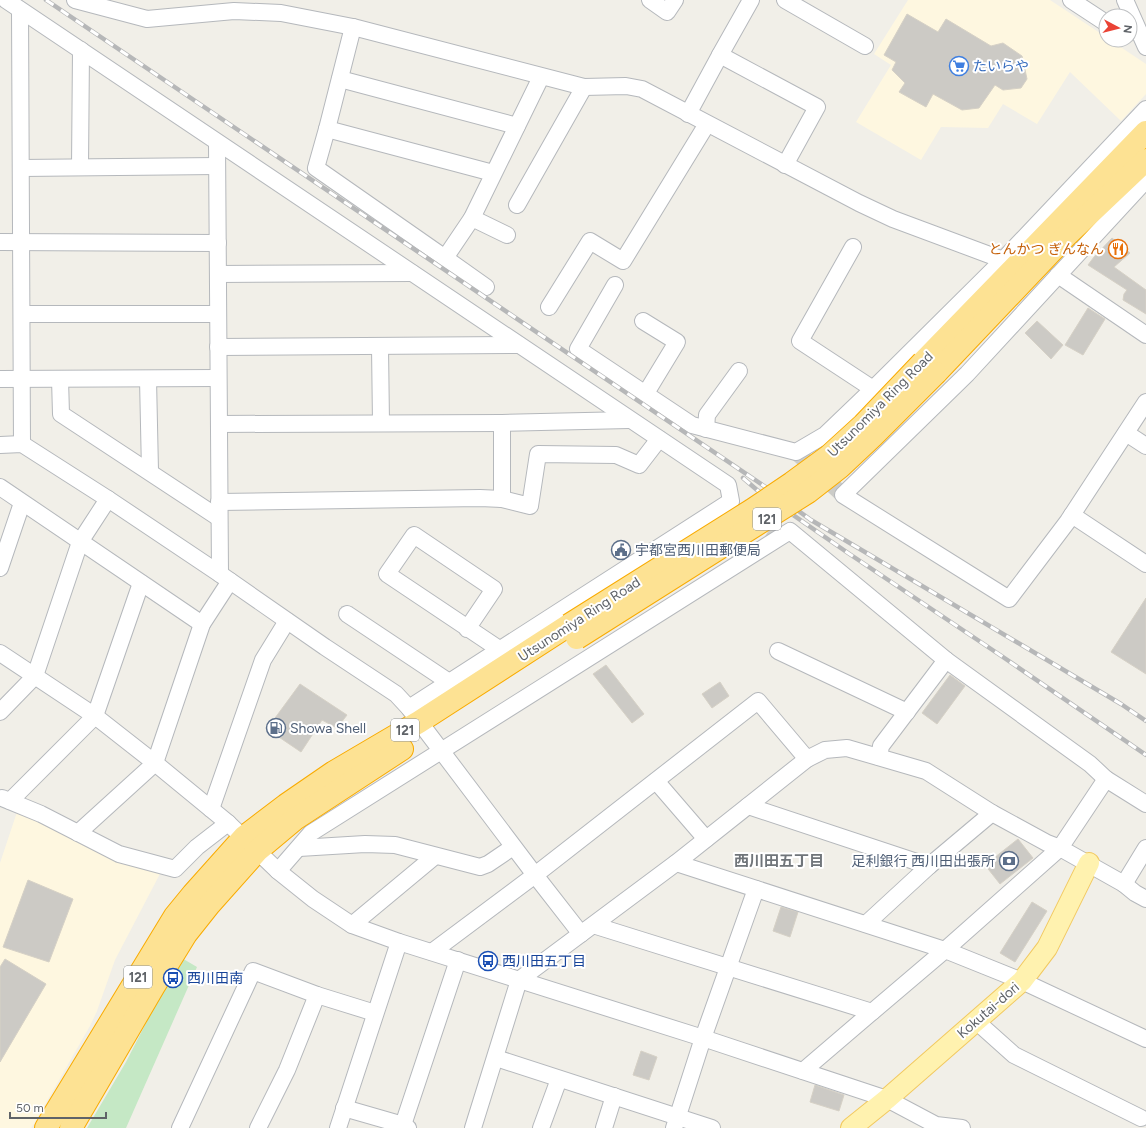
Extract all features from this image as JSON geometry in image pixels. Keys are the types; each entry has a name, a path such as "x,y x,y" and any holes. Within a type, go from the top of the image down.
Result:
{"highway":[{"name":"Utsunomiya Ring Road","path":"929,367 1146,132"},
{"name":"Utsunomiya Ring Road","path":"46,1128 175,916 243,837 302,814 418,721 573,632 830,456 929,367 1146,160"},
{"name":"Utsunomiya Ring Road","path":"71,1128 186,934 209,904 243,837"}],"main road":[{"name":"Kokutai-dori","path":"852,1128 1022,981 1047,948 1089,864"}],"street":[{"path":"6,0 629,420 728,485 731,501 449,682 418,721"},
{"path":"75,0 147,19 209,7 234,11 281,13 353,27 584,87 626,86 642,89 785,165 893,219 1003,260"},
{"path":"650,0 667,12 675,0"},
{"path":"688,114 751,0"},
{"path":"785,0 865,46"},
{"path":"1071,0 1098,18"},
{"path":"1125,0 1146,48"},
{"path":"20,10 23,379 22,444"},
{"path":"353,27 316,168 486,287"},
{"path":"80,167 81,50"},
{"path":"720,55 817,107 785,165"},
{"path":"445,258 472,218 541,77"},
{"path":"340,79 517,126"},
{"path":"517,204 584,87"},
{"path":"615,285 578,349 692,425 796,452 825,435 873,389 1003,260 1146,109"},
{"path":"549,307 590,241 622,261 707,124"},
{"path":"327,129 493,173"},
{"path":"78,833 155,763 202,624 225,578 219,518 217,143"},
{"path":"21,168 217,166"},
{"path":"1145,406 1072,515 1009,599 843,495 967,374 1146,180"},
{"path":"472,218 507,235"},
{"path":"0,242 218,243"},
{"path":"853,247 800,341 873,389"},
{"path":"218,274 412,273"},
{"path":"1058,275 1146,335"},
{"path":"22,314 218,314"},
{"path":"642,321 677,342 646,393"},
{"path":"218,347 519,345"},
{"path":"380,346 382,423"},
{"path":"706,429 707,415 739,371"},
{"path":"0,379 218,378"},
{"path":"60,379 61,414 150,471 219,518"},
{"path":"148,379 150,471"},
{"path":"219,424 502,423 629,420"},
{"path":"502,423 502,499"},
{"path":"1126,433 1146,446"},
{"path":"219,502 502,499 530,506 538,454 616,455 639,465 659,439"},
{"path":"0,445 22,444 108,499 396,694 535,875 587,929 728,966 872,1012"},
{"path":"0,487 202,624"},
{"path":"0,712 35,676 80,542 108,499"},
{"path":"0,568 22,503"},
{"path":"1072,515 1146,564"},
{"path":"278,871 311,833 790,531 946,660 1090,764 1106,779 1146,804"},
{"path":"467,629 494,589 414,535 387,574 467,629 500,649"},
{"path":"141,583 94,716 5,799 41,814 119,854 175,869 197,847 243,837"},
{"path":"348,614 449,682"},
{"path":"212,810 263,660 287,621"},
{"path":"778,651 907,712"},
{"path":"0,653 94,716 155,763 243,837 278,871 313,899 352,925 399,942 703,1038 887,1099 936,1125 962,1128"},
{"path":"879,757 881,746 946,660"},
{"path":"432,952 535,875 758,702 807,759"},
{"path":"474,1128 519,980 676,863 807,759 824,750 847,748 926,771 992,812 1047,843 1060,848 1089,864 1124,884 1135,893 1146,899"},
{"path":"803,1071 945,950 1060,848 1106,779"},
{"path":"656,781 706,839"},
{"path":"748,806 928,866"},
{"path":"866,924 928,866 992,812"},
{"path":"299,848 365,844 395,845 480,867 488,864 513,846"},
{"path":"1124,884 1146,848"},
{"path":"352,925 435,856"},
{"path":"676,863 945,950 1022,981 1146,1039"},
{"path":"676,1122 703,1038 756,889"},
{"path":"338,1128 399,942"},
{"path":"344,1108 405,1127 458,960"},
{"path":"180,1128 253,972 317,995 375,1013"},
{"path":"258,1128 287,1070 317,995"},
{"path":"976,1021 1014,1055 1142,1118"},
{"path":"496,1058 614,1096 676,1122 712,1128"},
{"path":"541,1128 559,1079"},
{"path":"604,1128 614,1096"}],"shaded area":[{"path":"908,0 1050,0 1098,32 1098,48 1122,48 1146,64 1146,94 1121,121 1070,72 1037,124 1003,104 988,128 941,127 921,160 856,122 891,65 874,54"},
{"path":"18,809 162,870 115,960 97,1011 90,1026 34,1124 31,1128 0,1128 0,863"}],"green space":[{"path":"180,957 197,967 126,1128 87,1128 126,1062"}],"building":[{"name":"たいらや","path":"907,14 938,32 946,19 991,46 1003,43 1022,56 1027,79 1021,88 1003,90 995,85 979,108 962,110 933,94 926,107 899,92 905,83 892,70 896,62 884,55"},
{"path":"1112,238 1130,253 1114,267 1146,290 1146,314 1123,300 1124,294 1127,290 1088,265"},
{"path":"1088,308 1105,319 1083,355 1065,345"},
{"path":"1037,321 1063,345 1051,359 1025,333"},
{"path":"1146,598 1146,674 1111,652"},
{"path":"606,665 644,714 632,723 593,674"},
{"path":"950,675 965,686 937,724 922,713"},
{"path":"720,682 729,696 712,708 702,694"},
{"path":"300,684 347,715 337,728 322,720 301,752 267,729"},
{"name":"足利銀行 西川田出張所","path":"1018,839 1033,858 1000,884 985,865"},
{"path":"28,880 73,899 49,962 3,947"},
{"path":"1032,902 1047,911 1015,962 1000,953"},
{"path":"781,907 798,912 790,937 773,931"},
{"path":"5,959 46,984 0,1062 0,967"},
{"path":"641,1051 657,1057 649,1080 633,1075"},
{"path":"815,1085 844,1095 839,1111 810,1102"}],"tunnel":[{"path":"796,452 843,495"},
{"path":"747,520 778,539"}],"railway":[{"path":"46,0 764,486 811,520 1121,704 1146,721"},
{"path":"743,478 757,490 848,553 1146,755"}],"place":[{"name":"たいらや","path":"959,66"},
{"name":"とんかつ ぎんなん","path":"1118,249"},
{"name":"宇都宮西川田郵便局","path":"621,550"},
{"name":"Showa Shell","path":"276,728"},
{"name":"足利銀行 西川田出張所","path":"1009,861"},
{"name":"西川田五丁目","path":"488,961"},
{"name":"西川田南","path":"173,978"}],"district":[{"name":"西川田五丁目","path":"779,861"}]}
